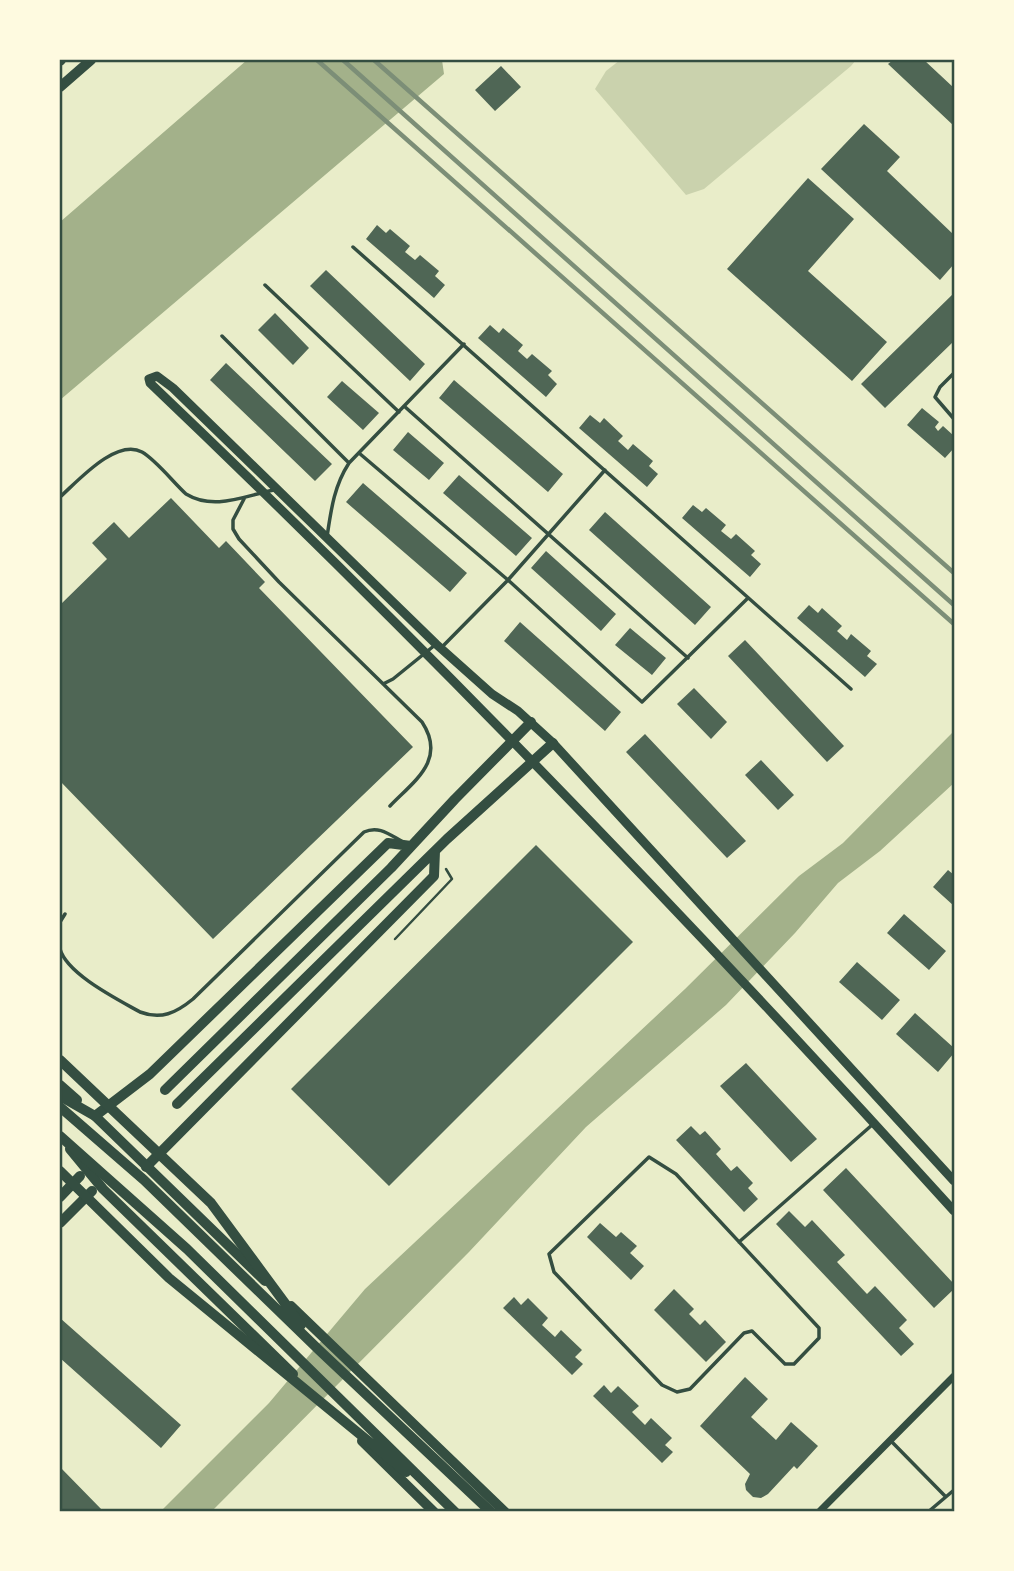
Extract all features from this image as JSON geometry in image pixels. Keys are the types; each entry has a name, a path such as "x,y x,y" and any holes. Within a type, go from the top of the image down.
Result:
{"main road":[{"path":"60,87 91,60"},
{"path":"165,1090 411,846 531,722"},
{"path":"177,1104 435,851 553,743"},
{"path":"95,1116 150,1074 388,843 411,846"},
{"path":"146,1167 435,876 435,851"},
{"path":"60,1060 211,1203 319,1350"},
{"path":"60,1085 505,1511"},
{"path":"60,1096 95,1116"},
{"path":"60,1107 144,1180 319,1350 491,1511"},
{"path":"60,1136 187,1249 454,1511"},
{"path":"63,1144 103,1189 434,1511"},
{"path":"60,1171 169,1278 454,1511"},
{"path":"60,1197 80,1176"},
{"path":"60,1223 92,1191"}],"street":[{"path":"954,1181 553,743 438,646 173,388 157,376 149,379 150,383 513,740 954,1211"},
{"path":"819,1511 954,1376"}],"lane":[{"path":"353,247 851,689"},
{"path":"264,285 399,412"},
{"path":"222,336 349,463"},
{"path":"326,539 334,495 340,477 349,463 464,344"},
{"path":"954,373 940,387 935,397 954,419"},
{"path":"404,406 689,658"},
{"path":"60,497 113,452 129,448 142,452 194,499 217,503 276,490"},
{"path":"359,453 508,580 642,702 748,598"},
{"path":"383,684 438,646 508,580 606,470"},
{"path":"244,499 233,520 233,529 239,540 422,722 430,734 428,765 390,806"},
{"path":"60,949 61,956 73,968 139,1012 150,1016 163,1016 178,1011 193,999 364,832 382,830 411,846"},
{"path":"60,922 65,914"},
{"path":"739,1241 874,1123"},
{"path":"649,1157 676,1174 739,1241 819,1328 818,1338 794,1364 785,1364 752,1331 744,1333 690,1389 677,1392 662,1385 554,1272 549,1254 649,1157"},
{"path":"890,1440 946,1496"},
{"path":"928,1511 954,1490"}],"shaded area":[{"path":"247,60 442,60 444,74 60,400 60,222"},
{"path":"620,60 856,60 704,189 686,195 595,89 606,71"},
{"path":"954,731 954,783 880,851 838,883 795,933 726,1005 586,1127 469,1252 212,1511 160,1512 269,1403 365,1289 685,989 799,876 843,843"}],"building":[{"path":"893,60 924,60 954,88 954,126 888,64"},
{"path":"501,66 521,87 495,111 475,90"},
{"path":"864,124 900,157 887,171 954,235 954,264 940,280 821,169"},
{"path":"808,178 854,219 808,271 887,342 852,381 727,269"},
{"path":"377,225 386,233 390,229 410,246 405,252 415,260 420,255 439,271 435,276 445,285 434,298 366,239"},
{"path":"326,270 425,364 410,381 310,286"},
{"path":"954,293 954,341 885,408 861,384"},
{"path":"275,313 309,348 293,365 258,330"},
{"path":"490,325 499,333 503,328 523,345 518,351 527,359 532,354 552,371 548,375 557,384 546,397 478,338"},
{"path":"226,363 332,464 315,481 210,380"},
{"path":"454,380 563,474 548,492 439,398"},
{"path":"342,381 379,413 363,430 327,397"},
{"path":"922,408 939,422 935,427 938,431 943,426 954,436 954,448 945,458 907,425"},
{"path":"590,415 600,423 604,418 623,436 618,441 628,450 633,444 653,461 649,466 658,474 647,487 579,428"},
{"path":"408,432 444,463 429,480 393,450"},
{"path":"459,475 532,538 516,556 443,493"},
{"path":"363,483 467,573 450,592 346,502"},
{"path":"171,498 219,548 226,541 265,582 259,588 413,747 213,939 60,781 60,605 107,559 92,543 114,522 129,538"},
{"path":"693,505 702,512 706,508 726,525 721,531 731,539 736,534 755,551 751,555 761,564 750,577 682,518"},
{"path":"605,512 711,607 695,625 589,530"},
{"path":"546,551 616,614 601,631 531,568"},
{"path":"809,605 818,613 822,608 842,626 837,631 847,640 851,634 871,651 867,656 877,664 865,677 797,618"},
{"path":"520,622 621,712 605,731 504,641"},
{"path":"630,628 666,658 652,675 615,645"},
{"path":"745,640 844,746 827,762 728,656"},
{"path":"694,688 727,722 711,739 677,704"},
{"path":"645,734 746,841 727,858 626,752"},
{"path":"761,760 794,795 778,810 745,775"},
{"path":"536,845 633,942 389,1186 291,1089"},
{"path":"948,870 954,875 954,906 933,887"},
{"path":"904,914 946,951 929,970 887,933"},
{"path":"857,962 900,1000 882,1020 839,982"},
{"path":"915,1013 954,1048 954,1053 938,1072 896,1034"},
{"path":"746,1063 817,1139 791,1162 720,1086"},
{"path":"691,1126 700,1135 705,1131 721,1149 716,1154 731,1171 737,1166 753,1183 748,1188 758,1199 744,1212 676,1140"},
{"path":"846,1168 954,1284 954,1289 934,1308 823,1190"},
{"path":"789,1211 805,1227 812,1220 845,1255 837,1262 867,1294 875,1286 907,1320 899,1328 914,1344 901,1356 776,1224"},
{"path":"600,1223 616,1237 621,1232 637,1246 630,1253 644,1266 631,1280 587,1237"},
{"path":"674,1289 694,1309 689,1314 700,1325 705,1320 726,1342 706,1362 654,1310"},
{"path":"514,1297 521,1305 528,1298 548,1318 542,1325 555,1337 561,1330 582,1350 575,1357 583,1364 572,1375 503,1308"},
{"path":"60,1318 181,1425 161,1448 60,1358"},
{"path":"745,1377 768,1399 751,1417 776,1440 791,1422 818,1446 797,1469 794,1466 761,1498 753,1497 746,1490 745,1484 750,1474 700,1426"},
{"path":"604,1385 611,1393 618,1386 639,1406 632,1412 645,1425 651,1418 672,1438 665,1445 673,1452 662,1463 593,1396"},
{"path":"60,1467 104,1512 60,1512"}],"railway":[{"path":"317,60 954,624"},
{"path":"343,60 954,605"},
{"path":"374,60 954,573"}]}
